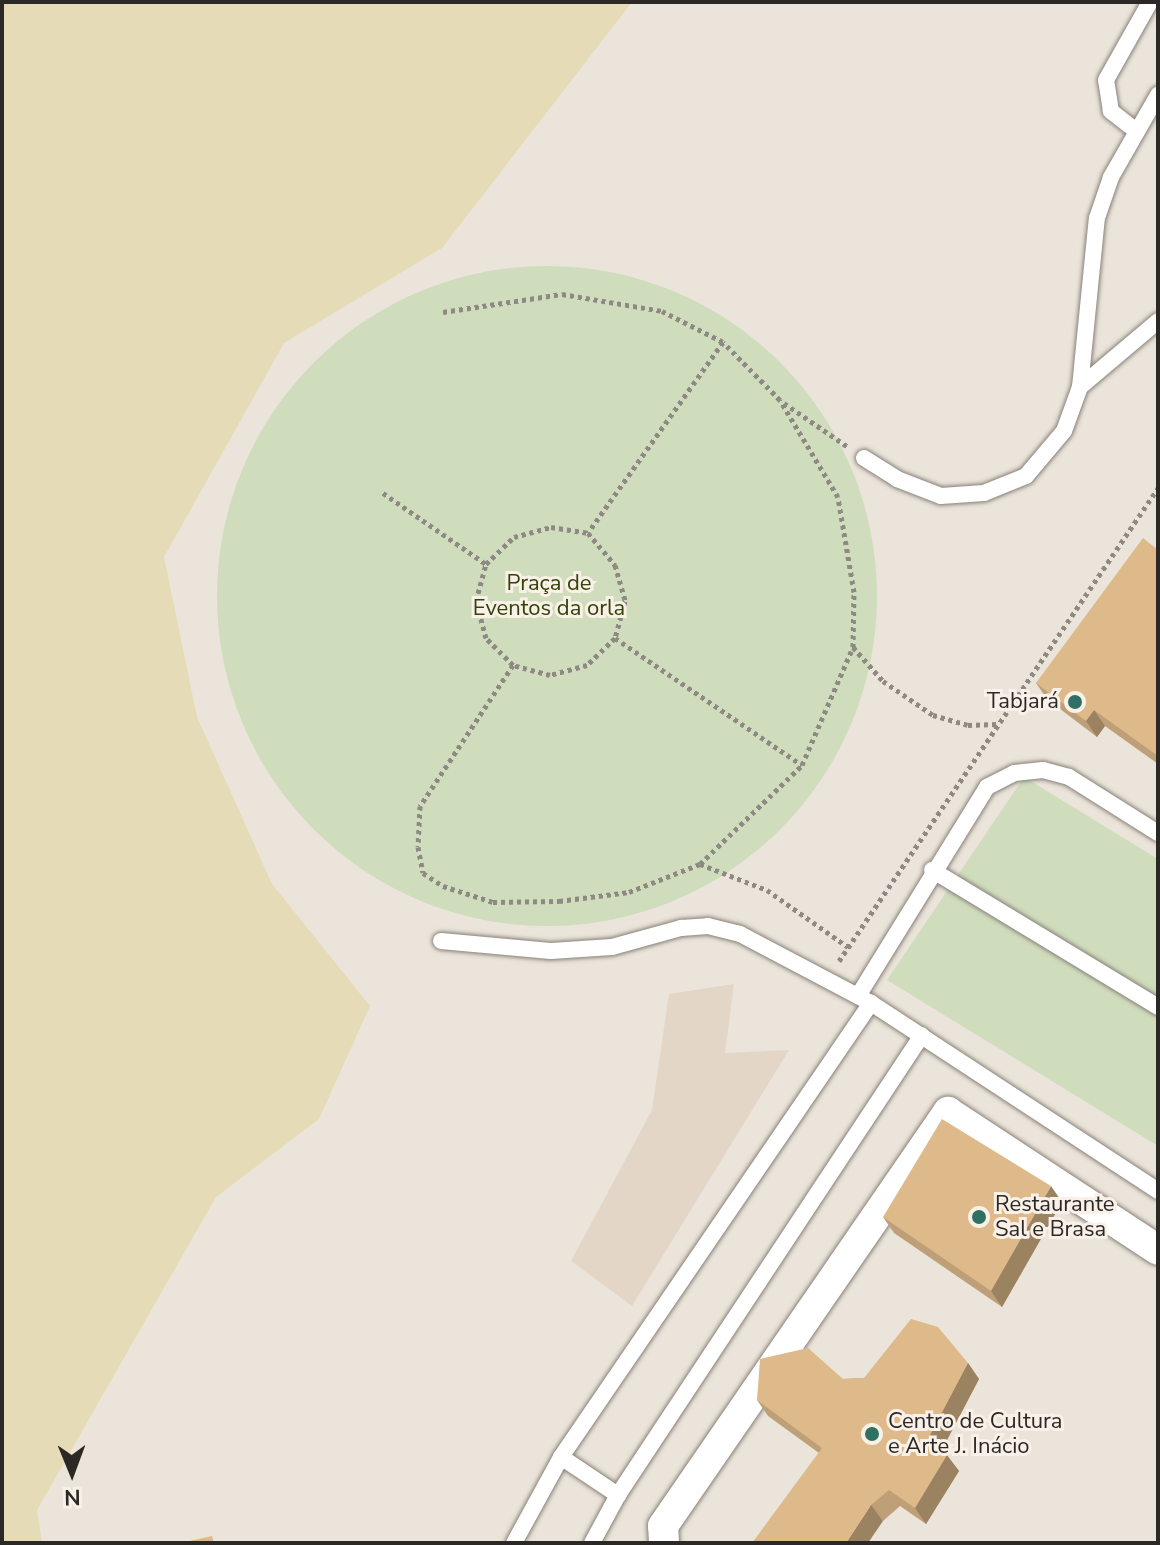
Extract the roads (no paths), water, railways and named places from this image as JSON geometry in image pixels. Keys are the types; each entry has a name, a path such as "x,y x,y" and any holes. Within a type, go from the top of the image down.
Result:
{"street":[{"path":"664,1543 663,1526 948,1112 1158,1250"}],"lane":[{"path":"1135,130 1111,111 1106,80 1150,2"},
{"path":"864,458 897,479 941,496 984,493 1026,476 1064,431 1080,387 1097,218 1111,177 1135,130 1158,95"},
{"path":"1080,387 1158,321"},
{"path":"514,1543 561,1457 864,1000 932,870 987,787 1014,773 1043,770 1069,777 1158,833"},
{"path":"932,870 1158,1007"},
{"path":"441,941 551,951 612,947 708,926 740,934 864,1000 922,1035 1158,1191"},
{"path":"592,1543 618,1495 922,1035"},
{"path":"561,1457 618,1495"}],"place":[{"name":"Tabjará","path":"1075,702"},
{"name":"Restaurante Sal e Brasa","path":"979,1217"},
{"name":"Centro de Cultura e Arte J. Inácio","path":"872,1434"}],"park label":[{"name":"Praça de Eventos da orla","path":"549,596"}]}
